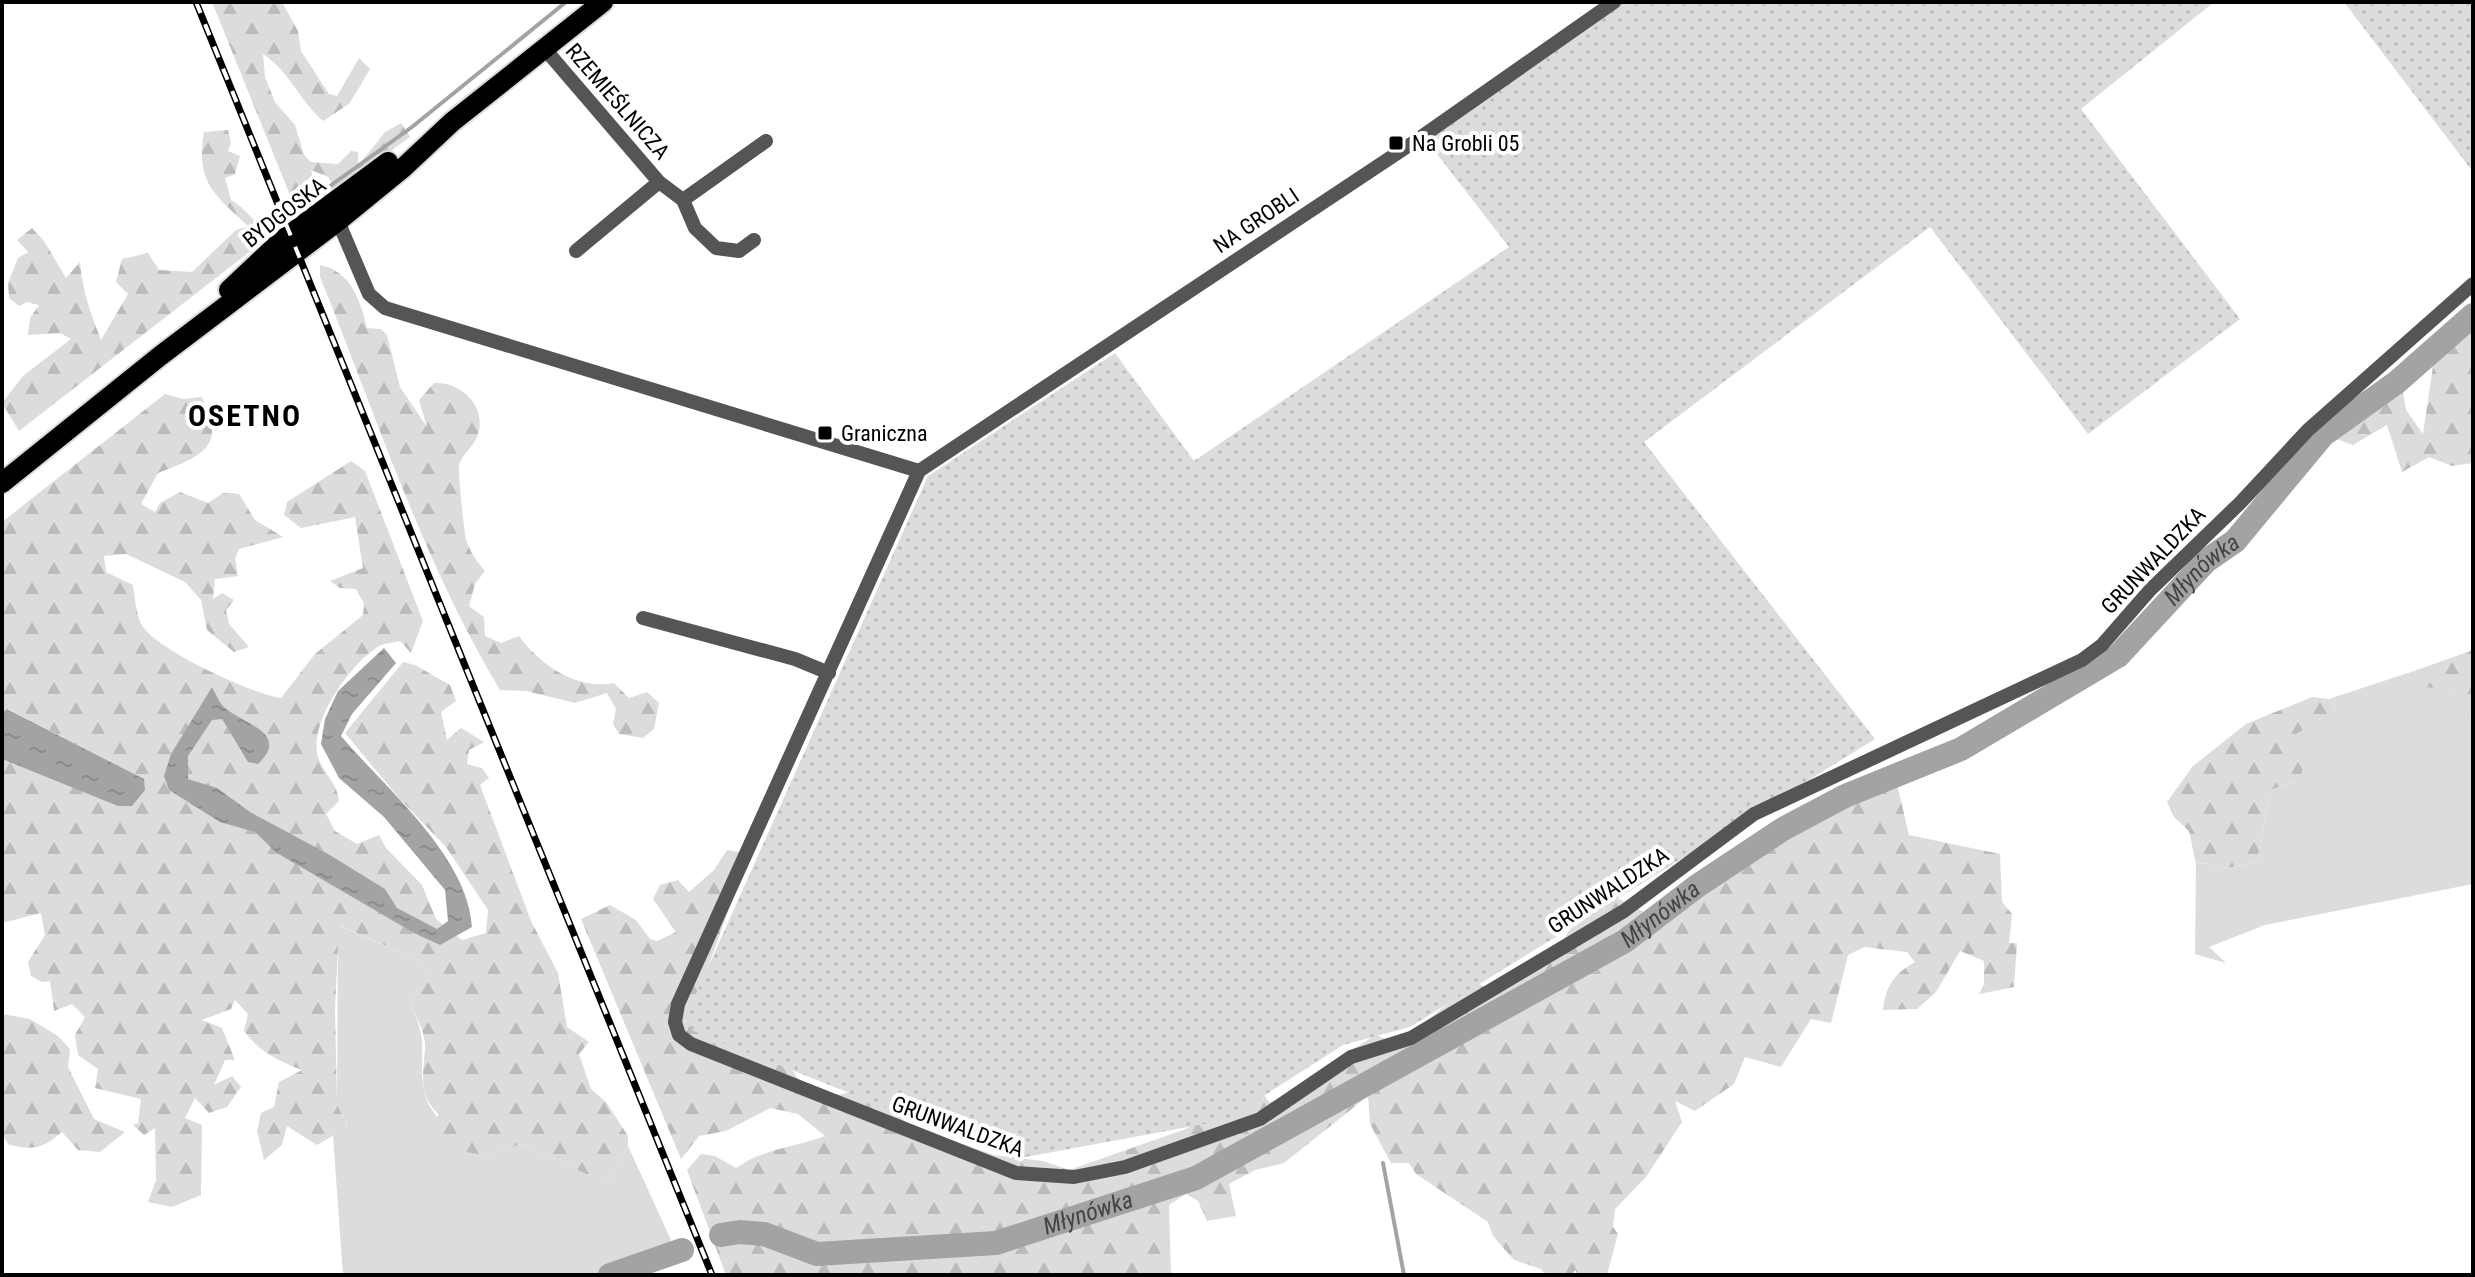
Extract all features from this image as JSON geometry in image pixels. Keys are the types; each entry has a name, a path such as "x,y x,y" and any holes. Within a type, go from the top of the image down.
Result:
{"main road":[{"name":"BYDGOSKA","path":"2,483 160,356 338,221 403,168 452,122 603,2"},
{"name":"BYDGOSKA","path":"160,356 281,241 395,157 452,122"}],"street":[{"name":"NA GROBLI","path":"919,471 1414,142 1614,2"},
{"name":"RZEMIEŚLNICZA","path":"544,48 659,182 683,200 695,228 716,248 739,251 754,240"},
{"path":"683,200 766,141"},
{"name":"RZEMIEŚLNICZA","path":"576,251 659,182"},
{"path":"347,193 338,221 369,294 385,308 919,471 829,673 795,659 643,618"},
{"name":"GRUNWALDZKA","path":"829,673 678,1004 675,1022 679,1035 691,1044 1016,1173 1074,1177 1125,1167 1204,1142 1260,1119 1351,1057 1411,1038 1624,911 1754,814 2082,660 2102,645 2150,590 2241,502 2308,430 2473,284"}],"green space":[{"path":"212,2 282,2 298,31 301,51 329,94 337,96 359,58 370,69 349,104 323,121 280,69 263,54 265,77 275,102 295,125 304,155 311,162 338,164 351,151 358,152 358,166 385,132 401,123 410,137 321,202 332,183 328,177 311,170 310,192 296,210"},
{"path":"1616,2 2214,2 2081,109 2240,319 2088,434 1930,227 1644,442 1875,739 1410,1027 1343,1045 1226,1120 1015,1159 691,1030 688,1012 928,476 1115,353 1194,461 1509,247 1423,136"},
{"path":"2344,2 2473,2 2473,172"},
{"path":"228,130 231,143 228,151 240,156 235,174 225,178 231,200 270,236 19,431 2,403 23,376 71,339 60,333 28,335 30,318 39,305 27,302 19,306 9,298 8,283 18,258 28,252 17,240 32,228 44,241 66,278 80,262 90,311 101,340 128,294 116,282 122,259 148,253 159,270 192,272 236,230 248,226 217,196 205,176 202,163 204,132"},
{"path":"320,265 331,268 347,280 357,297 367,328 381,329 387,335 400,387 427,427 419,400 434,383 464,392 477,408 479,428 474,442 460,462 459,470 466,539 485,571 475,584 469,606 484,617 485,636 501,643 519,636 537,657 573,679 586,683 614,683 629,698 647,692 659,703 654,729 643,738 619,734 613,724 616,709 607,693 575,703 526,691 500,690 472,641 424,539 320,277"},
{"path":"2473,304 2473,463 2452,466 2429,457 2402,472 2387,425 2353,445 2328,436 2372,398 2399,369 2406,410 2423,434 2438,332"},
{"path":"165,394 183,399 202,397 212,434 210,442 199,454 158,473 141,504 155,512 160,503 180,492 208,503 223,493 239,494 255,520 283,537 239,549 235,559 238,576 215,579 213,599 222,593 234,600 226,610 229,624 249,647 234,652 207,630 201,600 185,582 126,554 104,556 106,572 133,585 143,627 168,648 228,680 281,698 315,654 363,615 364,604 356,589 340,588 330,581 363,568 355,517 301,528 284,515 287,502 351,461 365,471 423,621 411,653 400,641 376,648 355,667 325,712 319,728 318,757 336,789 339,801 326,814 335,831 357,844 379,835 386,848 422,885 436,919 462,940 486,933 488,910 446,847 399,798 345,733 403,662 415,665 450,685 456,701 441,712 447,740 461,728 484,742 469,750 467,764 482,768 489,778 480,785 531,921 558,973 567,1027 589,1042 579,1054 591,1089 606,1102 628,1136 628,1146 610,1179 586,1174 522,1144 487,1156 432,1145 438,1114 427,1099 423,1076 424,1038 411,1007 418,990 431,976 419,961 339,925 335,1010 337,1104 348,1127 317,1145 287,1126 282,1145 264,1160 257,1131 261,1113 274,1107 279,1082 302,1070 256,1045 244,1031 248,1014 235,1000 231,1009 202,1020 222,1028 235,1060 225,1060 214,1085 232,1076 241,1087 227,1107 209,1113 195,1098 185,1118 202,1125 201,1195 172,1207 148,1202 156,1180 155,1128 144,1135 133,1125 138,1123 141,1099 95,1088 98,1069 78,1055 75,1035 85,1017 72,1004 54,1011 50,981 42,982 31,976 28,962 45,935 41,913 2,923 2,759 53,779 144,779 8,709 2,713 2,522"},
{"path":"2473,650 2473,715 2468,718 2455,690 2423,687 2414,671"},
{"path":"2414,671 2423,686 2455,690 2468,717 2473,715 2473,884 2265,925 2209,947 2226,963 2195,954 2196,864 2206,863 2222,869 2257,862 2270,790 2298,781 2295,734 2337,709 2329,699"},
{"path":"2312,697 2329,699 2337,709 2296,734 2312,748 2298,781 2270,790 2257,862 2222,869 2206,863 2196,864 2189,831 2174,817 2167,802 2193,766 2246,724"},
{"path":"1893,767 1909,835 2000,854 2002,902 2012,914 2009,943 2017,943 2014,987 1979,994 1984,984 1984,961 1960,951 1936,992 1917,1009 1883,1010 1892,981 1915,962 1907,952 1864,947 1848,955 1831,1023 1811,1019 1781,1067 1745,1057 1734,1084 1695,1111 1675,1101 1682,1122 1646,1177 1615,1209 1613,1227 1618,1234 1607,1275 1578,1275 1575,1270 1572,1275 1546,1275 1541,1269 1514,1260 1493,1236 1488,1222 1416,1174 1409,1163 1391,1163 1370,1124 1368,1096 1284,1163 1255,1170 1229,1184 1236,1216 1207,1221 1198,1201 1186,1194 1169,1205 1171,1275 726,1275 687,1170 701,1154 715,1156 736,1168 768,1152 825,1136 798,1114 770,1108 726,1131 699,1136 681,1159 581,919 610,905 636,920 650,939 657,941 676,932 653,899 660,885 678,880 689,892 714,870 727,850 745,853 746,862 704,978 783,1056 800,1082 828,1096 858,1092 891,1110 913,1127 994,1155 1043,1161 1069,1170 1186,1129 1235,1102 1262,1092 1269,1102 1304,1095 1340,1057 1376,1035 1398,1044 1450,1002 1479,984 1493,994 1560,948 1569,930 1615,897 1648,914 1725,856 1792,816"},
{"path":"338,925 419,961 432,977 418,990 411,1007 421,1032 423,1085 432,1110 462,1150 487,1156 522,1144 586,1174 610,1179 628,1146 671,1240 665,1264 641,1275 343,1275 333,1136 348,1126 337,1104"},
{"path":"2,1014 30,1019 58,1036 70,1049 68,1067 94,1119 125,1132 100,1152 78,1150 62,1132 37,1147 9,1145 2,1135"}],"water":[{"path":"384,648 396,663 352,714 341,736 422,824 456,875 467,901 472,927 440,945 277,853 255,832 220,822 169,790 164,776 171,754 212,687 223,706 267,737 267,753 258,764 248,762 222,719 212,720 188,756 188,779 217,788 250,812 328,854 385,889 397,908 437,929 448,921 445,890 384,817 339,778 321,744 325,719 338,691"},
{"path":"7,709 144,779 145,790 132,806 118,806 2,759 2,713"}],"waterway":[{"path":"312,199 412,127 566,2"},
{"name":"Młynówka","path":"721,1235 740,1232 764,1234 817,1254 996,1243 1196,1178 1625,941 1697,886 1783,829 1845,796 1961,749 2118,656 2206,561 2235,541 2323,435 2397,382 2473,315"},
{"path":"1383,1163 1404,1275"},
{"name":"Młynówka","path":"610,1275 682,1250"}],"railway":[{"path":"196,2 712,1275"}],"place":[{"name":"Na Grobli 05","path":"1396,143"},
{"name":"Graniczna","path":"825,433"}],"district":[{"name":"OSETNO","path":"245,416"}]}
